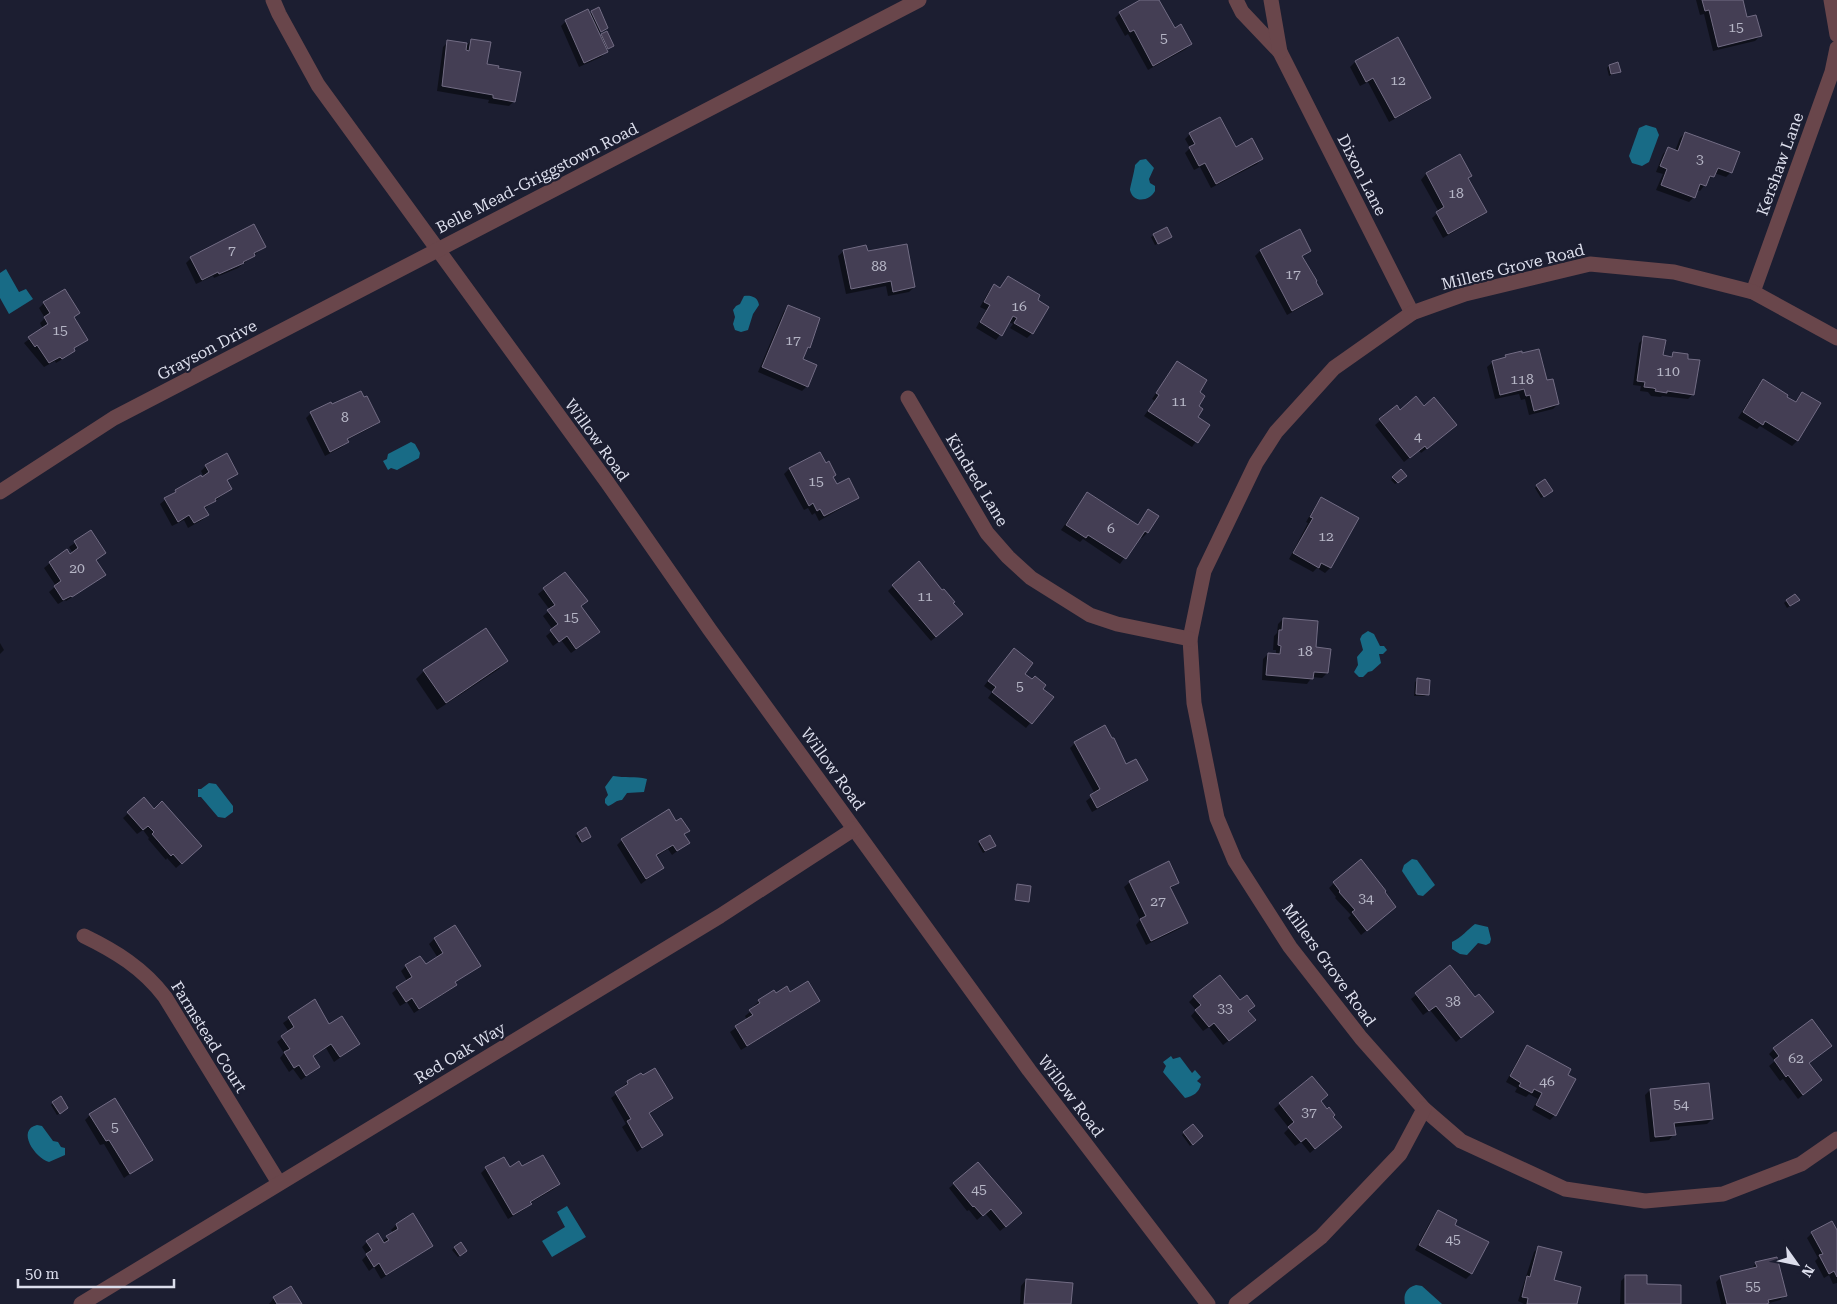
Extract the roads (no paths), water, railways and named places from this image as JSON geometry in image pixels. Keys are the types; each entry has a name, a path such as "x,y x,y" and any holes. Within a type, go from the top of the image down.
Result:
{"street":[{"name":"Belle Mead-Griggstown Road","path":"273,0 278,14 318,85 436,249 900,4 919,0"},
{"name":"Dixon Lane","path":"1236,0 1242,12 1280,52 1412,313"},
{"name":"Dixon Lane","path":"1271,0 1280,52"},
{"path":"1831,0 1837,35"},
{"name":"Kershaw Lane","path":"1753,292 1832,72 1837,48"},
{"name":"Grayson Drive","path":"0,492 114,418 436,249"},
{"name":"Willow Road","path":"436,249 607,482 710,630 1029,1070 1208,1304"},
{"name":"Millers Grove Road","path":"1837,338 1753,292 1674,272 1590,264 1465,294 1412,313 1334,368 1276,432 1256,463 1204,571 1190,639 1194,703 1217,818 1235,861 1296,954 1361,1038 1424,1108 1461,1141 1565,1189 1645,1201 1723,1194 1801,1164 1837,1138"},
{"name":"Kindred Lane","path":"908,398 987,533 1008,557 1031,578 1090,615 1117,624 1190,639"},
{"name":"Red Oak Way","path":"81,1304 720,916 854,829"},
{"name":"Farmstead Court","path":"84,936 113,950 153,981 165,997 279,1183"},
{"path":"1236,1304 1321,1237 1400,1154 1424,1108"}],"water":[{"path":"1646,125 1656,128 1659,135 1649,162 1642,166 1632,163 1629,156 1639,128"},
{"path":"1146,159 1154,168 1149,179 1150,183 1155,186 1155,191 1149,197 1142,200 1134,197 1130,189 1135,165 1140,160"},
{"path":"6,269 19,292 26,289 33,299 9,314 0,298 0,273"},
{"path":"744,296 754,297 759,305 753,314 748,330 741,332 735,330 733,310 740,304"},
{"path":"411,442 415,444 420,453 419,458 397,470 391,468 388,470 383,461 387,459 388,454"},
{"path":"1368,631 1374,634 1380,646 1384,646 1387,650 1383,654 1379,654 1381,663 1363,677 1359,677 1354,672 1358,665 1357,657 1363,650 1360,639"},
{"path":"613,776 647,779 644,792 627,793 622,800 608,806 605,803 608,795 605,787"},
{"path":"209,783 216,784 233,806 233,812 225,818 218,817 201,797 198,797 198,789"},
{"path":"1412,859 1417,860 1435,885 1423,896 1418,895 1402,871 1404,865"},
{"path":"1475,924 1488,927 1490,943 1486,945 1478,943 1467,955 1460,954 1452,949 1452,942"},
{"path":"1171,1056 1173,1059 1180,1057 1192,1073 1195,1070 1201,1077 1197,1081 1201,1084 1200,1087 1193,1095 1185,1098 1163,1072 1166,1066 1163,1062"},
{"path":"37,1125 42,1126 53,1141 58,1142 61,1147 65,1148 65,1155 49,1162 38,1155 28,1138 28,1132"},
{"path":"567,1206 586,1237 552,1257 542,1241 565,1227 557,1212"},
{"path":"1416,1285 1422,1286 1442,1304 1405,1304 1404,1297 1406,1292"}]}
